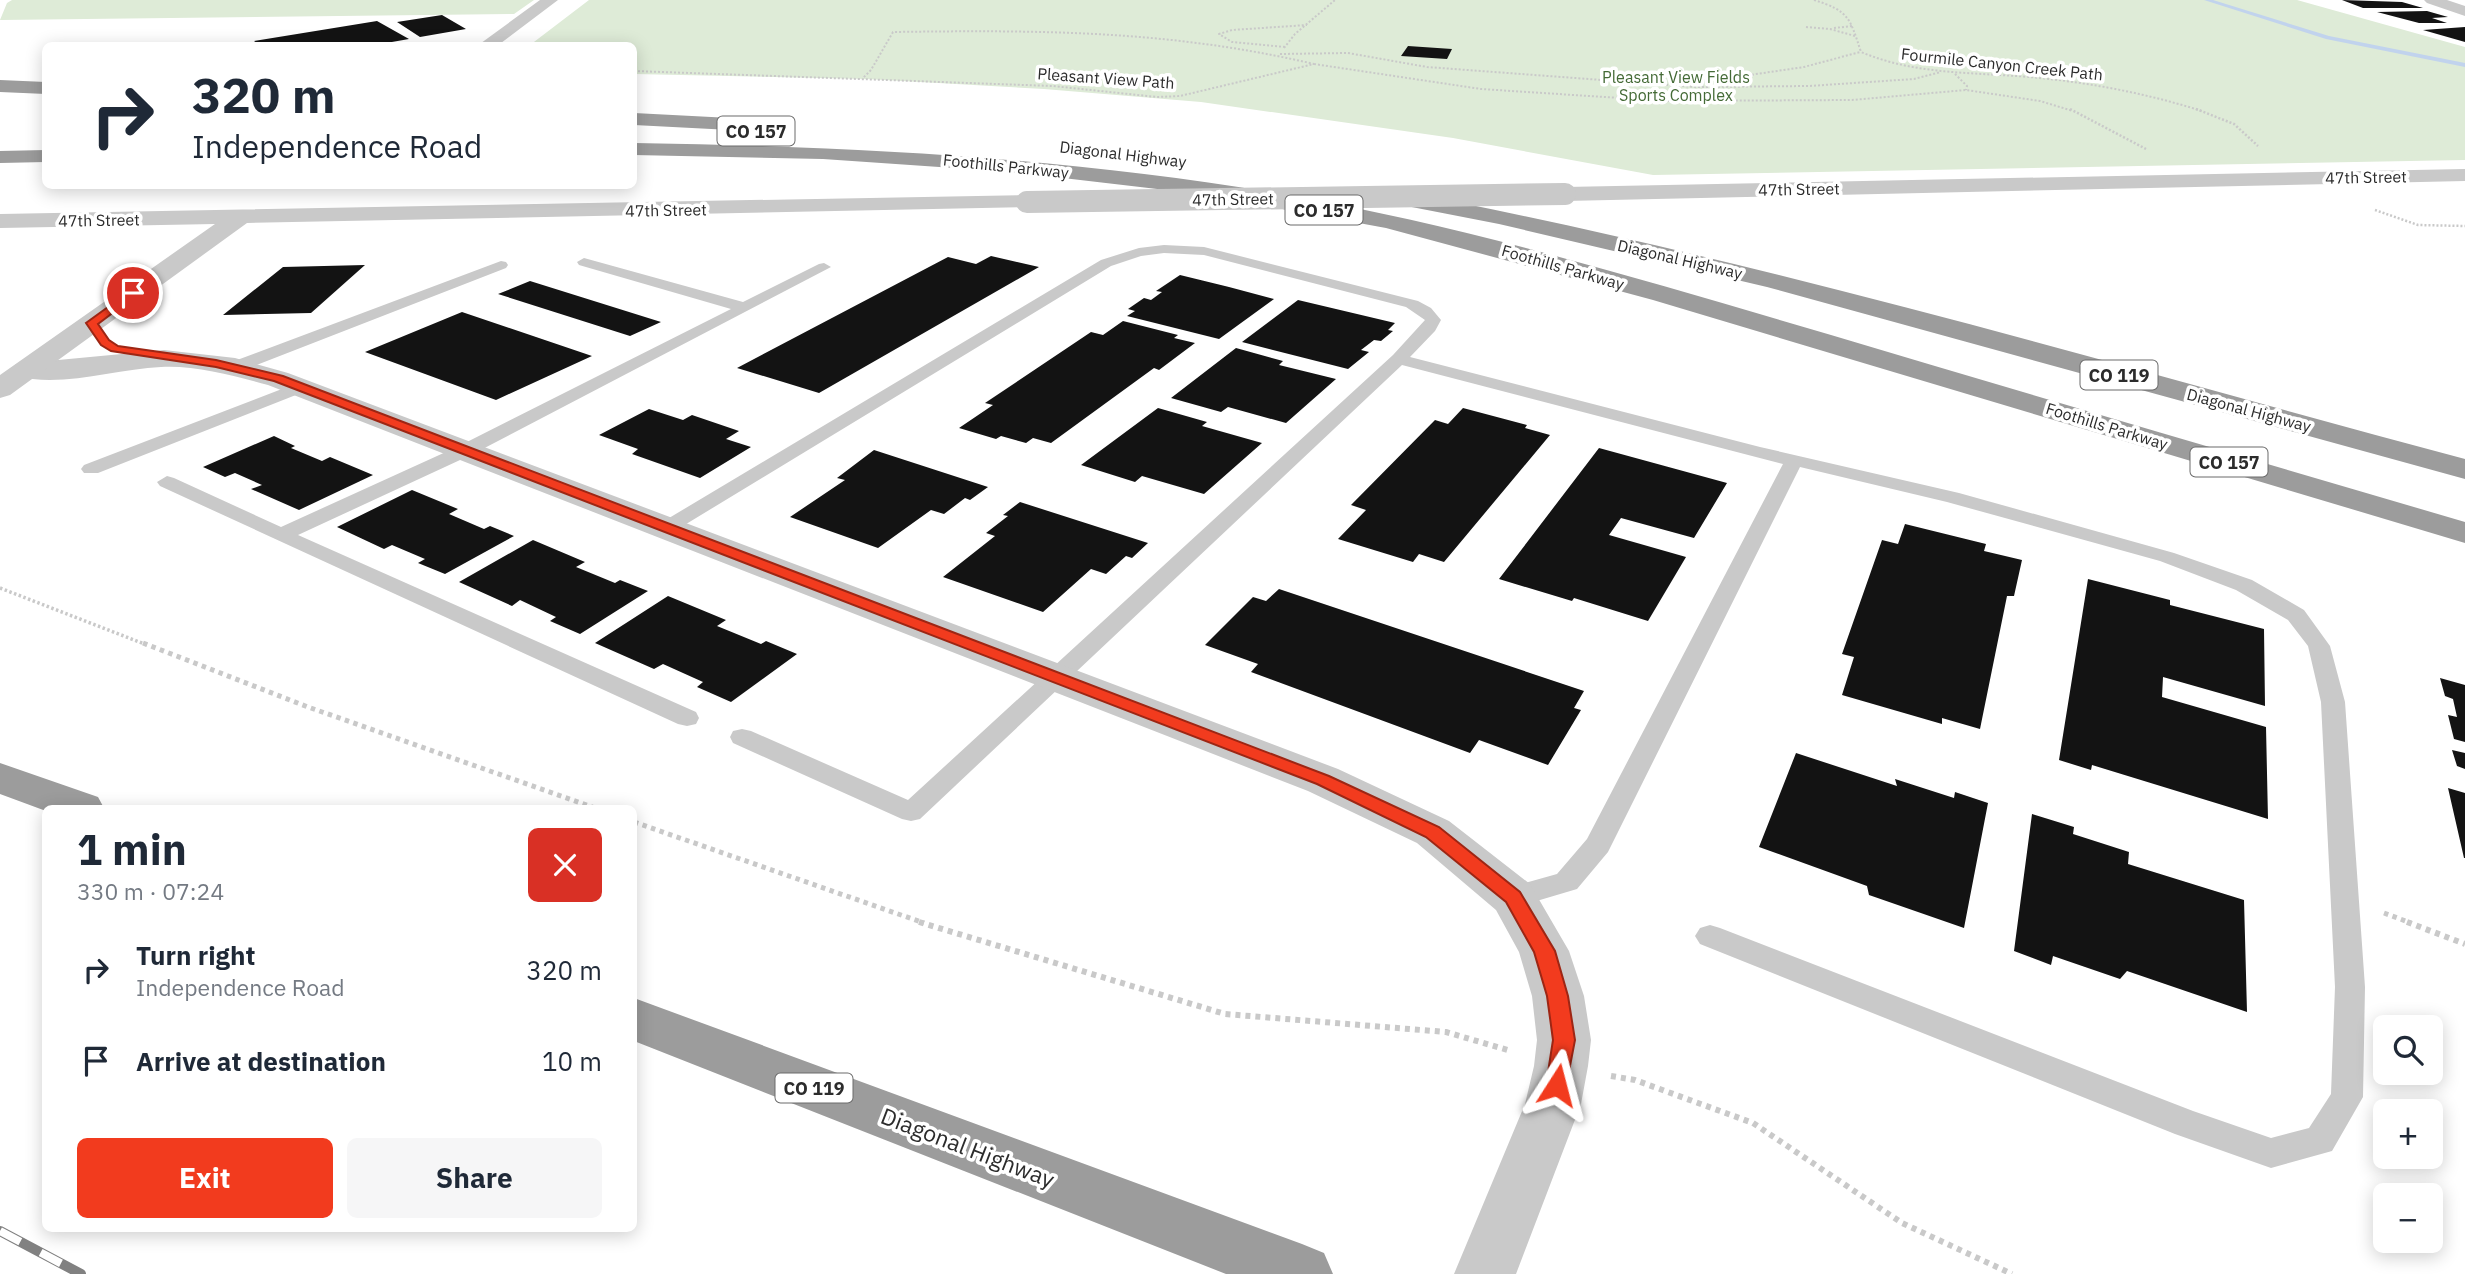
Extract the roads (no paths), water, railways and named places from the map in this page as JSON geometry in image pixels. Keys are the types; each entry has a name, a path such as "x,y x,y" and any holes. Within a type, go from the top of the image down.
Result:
{"highway":[{"path":"0,84 41,87"},
{"name":"CO 157","path":"637,119 772,129 637,132"},
{"path":"0,141 42,140"},
{"name":"Foothills Parkway","path":"637,149 869,155 985,163 1198,188 1385,221 1521,254 1636,287 2465,533"},
{"path":"0,157 42,156"},
{"name":"Diagonal Highway","path":"1287,176 1499,217 1773,281 2465,469"},
{"path":"0,778 74,805"},
{"name":"Diagonal Highway","path":"637,1020 1302,1274"}],"street":[{"path":"491,42 550,0"},
{"path":"2432,0 2465,11"},
{"name":"47th Street","path":"0,221 1565,194 2465,175"},
{"path":"13,379 239,218"},
{"path":"91,323 105,343 115,349 235,367 300,387 1323,780 1433,832 1513,897 1544,951 1558,996 1564,1040 1553,1104 1485,1274"},
{"path":"13,379 68,369 164,358"}],"lane":[{"path":"666,528 1106,264 1139,252 1164,248 1204,251 1412,304 1425,311 1433,320 1429,328 1399,359 911,812 742,737"},
{"path":"584,262 742,307"},
{"path":"235,367 501,265"},
{"path":"281,535 466,450 824,267"},
{"path":"1399,359 1794,461 1952,497 2167,557 2244,585 2297,615 2319,646 2333,702 2350,987 2347,1097 2320,1140 2271,1153 2187,1124 1710,936"},
{"path":"91,469 300,387"},
{"path":"1513,897 1567,882 1598,845 1794,461"},
{"path":"167,482 687,718"}],"waterway":[{"path":"2207,0 2328,38 2465,65"}],"railway":[{"path":"0,1231 81,1274"}],"park label":[{"name":"Pleasant View Fields Sports Complex","path":"1676,86"}]}
